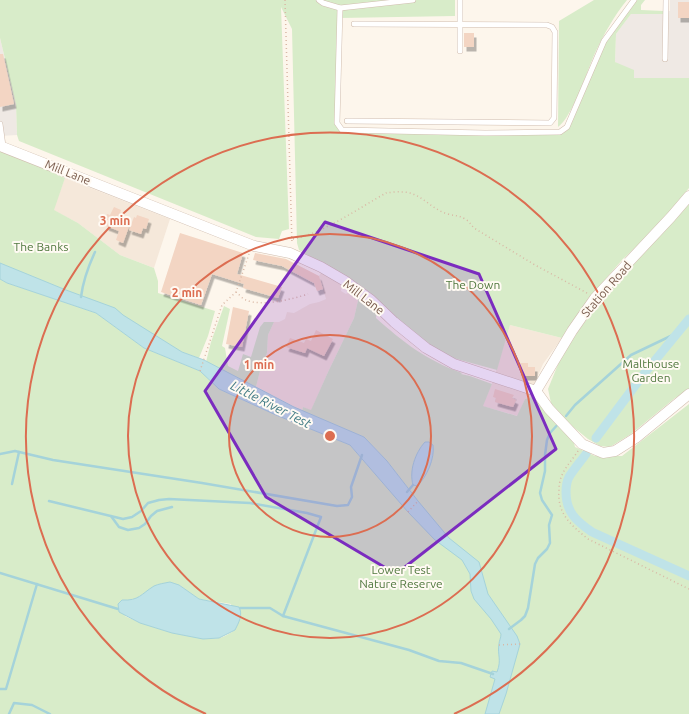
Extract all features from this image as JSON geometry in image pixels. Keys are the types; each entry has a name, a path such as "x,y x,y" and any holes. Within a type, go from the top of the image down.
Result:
{"street":[{"name":"Mill Lane","path":"1,146 254,246 290,253 321,267 345,281 371,300 394,322 426,348 454,364 536,392"},
{"name":"Station Road","path":"536,392 572,331 595,298 689,196"},
{"path":"536,392 582,444 603,453 615,451 637,437 689,394"}],"lane":[{"path":"319,0 323,3 340,8 412,0"},
{"path":"460,0 460,51"},
{"path":"340,8 337,123 342,130 485,133 560,132 567,126 604,41 634,0"},
{"path":"665,59 666,0"},
{"path":"347,121 550,123 553,121 555,111 555,32 552,27 547,25 354,24"},
{"path":"0,124 1,146"}],"path":[{"path":"285,0 293,239 290,253"},
{"path":"293,239 304,237 319,230 386,193 409,192 447,214 460,216 467,220 474,228 535,265 595,298"},
{"path":"200,370 222,305 236,292 249,252"},
{"path":"236,292 245,300 260,303 292,300 308,294"},
{"path":"582,444 562,475 559,484 558,501 560,510 565,517 574,528 588,539 689,589"},
{"path":"408,512 418,501"},
{"path":"499,646 520,644"}],"highlighted area":[{"path":"325,222 479,274 556,449 396,574 266,497 205,391"}],"shaded area":[{"path":"670,0 689,0 689,78 634,78 615,62 616,34 631,14 664,14 664,11 670,11"},
{"path":"0,38 16,104 17,135 0,136"},
{"path":"65,178 170,219 154,268 120,255 78,223 53,210"},
{"path":"321,273 342,285 341,291 346,294 350,292 359,296 354,318 311,411 303,407 302,411 256,387 261,367 267,353 268,335 274,322 279,322 285,319 287,312 294,313 310,304 326,299 319,276"},
{"path":"510,325 562,338 543,364 536,380 532,397 525,399 518,416 482,406 492,384"}],"green space":[{"name":"The Down","path":"0,0 455,0 455,16 340,18 337,123 342,130 560,132 567,126 605,43 636,0 645,0 641,5 641,10 664,11 664,14 631,14 616,34 615,62 634,70 634,78 689,78 689,188 656,228 622,260 596,290 562,338 510,325 497,370 453,358 430,347 356,283 299,250 297,243 292,29 281,7 289,229 282,231 279,239 256,237 19,141 17,135 16,104 0,38"},
{"path":"594,0 627,0 606,32 595,53 579,93 569,113 558,127 559,21"},
{"name":"The Banks","path":"0,151 22,157 65,178 54,210 78,223 120,255 154,268 158,281 158,293 215,311 208,336 199,358 182,352 0,265"},
{"name":"Malthouse Garden","path":"689,204 689,390 675,398 631,434 610,447 600,446 588,439 567,422 551,403 548,389 561,357 581,327 613,286"},
{"name":"Lower Test Nature Reserve","path":"0,279 7,283 96,313 144,348 200,371 219,389 276,415 350,445 400,502 407,487 387,461 364,437 302,411 303,407 311,410 354,318 359,296 377,311 376,318 416,350 449,368 462,373 461,374 492,384 483,406 517,416 525,399 532,397 541,404 574,443 575,447 595,456 622,456 689,404 689,714 0,714","holes":["166,584 179,585 199,599 231,604 235,630 227,635 209,639 171,632 125,616 122,600 136,598 159,585"]},
{"path":"224,306 230,309 222,346 225,348 228,366 238,371 243,354 251,357 260,327 264,322 274,322 268,335 267,353 261,367 256,387 206,362 211,342"}],"water":[{"name":"Little River Test","path":"0,263 115,308 123,315 182,352 204,360 294,407 364,437 387,461 449,538 479,562 488,594 517,636 520,644 499,714 485,714 495,679 490,677 492,671 497,672 498,668 499,643 501,634 491,619 474,599 471,591 470,574 462,560 435,540 408,512 350,445 276,415 219,389 200,371 144,348 96,313 7,283 0,279"},
{"path":"425,442 429,442 433,445 433,456 424,478 417,486 413,485 412,468 418,451"},
{"path":"170,582 179,585 199,599 239,607 241,616 235,630 219,638 203,639 172,633 140,623 119,612 118,604 122,600 136,598 154,586"}],"building":[{"path":"678,2 689,2 689,18 678,18"},
{"path":"464,33 474,33 474,47 464,47"},
{"path":"0,54 3,54 14,104 0,107"},
{"path":"114,207 121,210 118,219 130,224 123,243 116,240 119,231 106,226 107,222 104,221 107,214 110,215"},
{"path":"137,215 149,219 146,229 143,228 141,234 129,230 134,217 136,218"},
{"path":"180,233 243,253 237,274 282,287 278,298 243,288 244,284 212,274 201,305 161,292"},
{"path":"255,253 286,259 319,276 323,289 317,291 314,283 282,266 253,260"},
{"path":"233,307 249,311 242,347 226,344"},
{"path":"316,330 333,339 324,356 307,348 305,353 286,347 290,338 304,343 306,339 311,341"},
{"path":"520,363 528,363 528,367 535,367 535,376 521,376"},
{"path":"495,389 514,395 512,398 516,400 513,407 495,402 496,398 493,397"}],"waterway":[{"path":"81,297 86,274 95,252"},
{"path":"596,438 643,375 689,319"},
{"path":"566,416 575,405 631,355 677,333"},
{"path":"509,629 525,616 528,608 535,564 550,543 549,525 552,515 542,500 540,493 545,471 547,440 550,433 559,423"},
{"path":"0,454 15,451 53,460 337,506 348,505 352,497 351,487 362,455"},
{"path":"12,484 19,452"},
{"path":"586,454 569,477 567,484 566,499 570,511 577,520 592,532 689,576"},
{"path":"407,492 413,485"},
{"path":"49,501 123,519 132,517 141,511 148,503 169,499 250,503 307,513 321,517 283,616"},
{"path":"111,516 119,527 128,530 139,528 145,524 157,511 172,507"},
{"path":"0,573 118,609"},
{"path":"0,689 6,689 37,584"},
{"path":"240,608 270,608 283,616 409,650 439,661 461,663 493,674"},
{"path":"9,714 14,703 32,705 50,714"}]}
